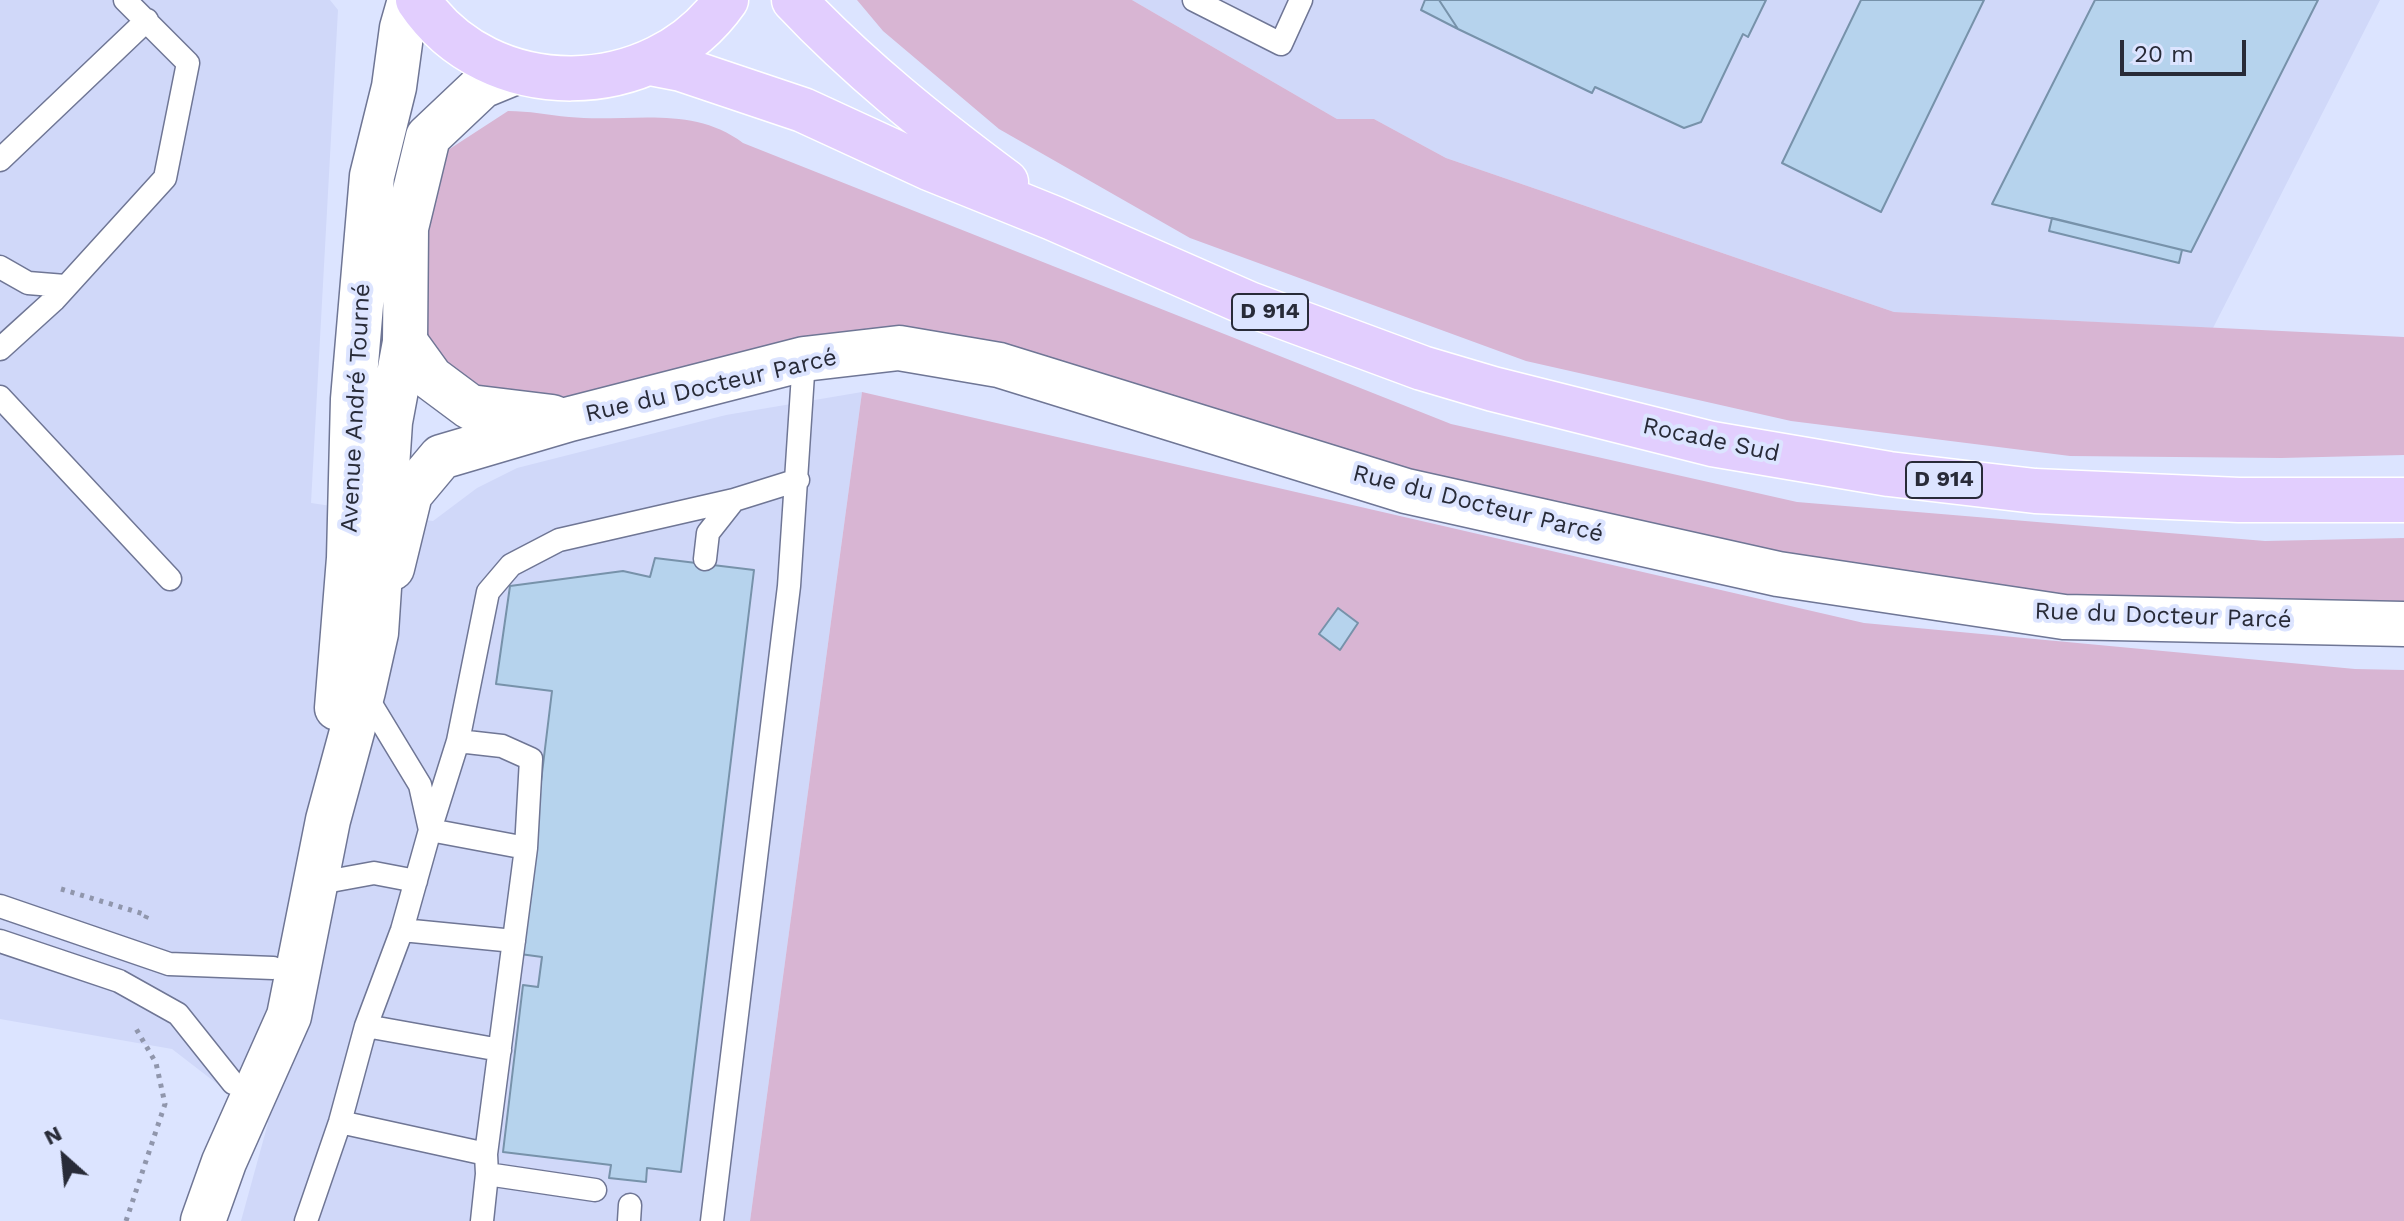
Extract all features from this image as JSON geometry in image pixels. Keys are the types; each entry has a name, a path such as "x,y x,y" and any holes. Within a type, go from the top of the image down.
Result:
{"main road":[{"path":"418,0 454,39 477,54 516,72 578,80 622,73 650,63 686,41 704,26 726,0"},
{"name":"D 914","path":"794,0 820,27 945,137 1053,218"},
{"name":"D 914","path":"650,63 681,69 803,110 929,168 1053,218"},
{"name":"Rocade Sud","path":"1053,218 1249,304 1422,368 1712,444 1889,474 2035,491 2239,500 2404,500"}],"street":[{"name":"Avenue André Tourné","path":"328,820 349,558 353,399 372,176 394,87 402,28 410,0"},
{"name":"Avenue André Tourné","path":"203,1221 224,1162 289,1016 328,820 376,633 390,422 405,342 406,228 428,137 482,86 516,72"},
{"path":"372,176 378,255 371,377 390,422 441,457 410,494 376,633"},
{"name":"Rue du Docteur Parcé","path":"405,342 431,378 470,407 570,419"},
{"name":"Rue du Docteur Parcé","path":"441,457 570,419 804,359 899,348 999,365 1406,491 1778,574 2064,617 2404,624"},
{"name":"Avenue André Tourné","path":"224,1162 233,1083 273,968 314,884"}],"lane":[{"path":"0,349 54,300 165,178 188,63 125,0"},
{"path":"1194,0 1281,44 1301,0"},
{"path":"0,160 147,20"},
{"path":"0,267 28,283 65,286"},
{"path":"712,1221 787,602 798,480 804,359"},
{"path":"0,397 170,579"},
{"path":"306,1221 340,1122 366,1026 402,930 458,741 488,592 511,565 559,540 734,500 798,480"},
{"path":"705,559 708,533 734,500"},
{"path":"363,691 420,785 430,830"},
{"path":"458,741 502,746 531,759 526,848 486,1164 482,1221"},
{"path":"430,830 526,848"},
{"path":"314,884 374,873 416,881"},
{"path":"0,906 169,964 273,968"},
{"path":"402,930 514,941"},
{"path":"0,941 119,981 178,1014 233,1083"},
{"path":"366,1026 500,1050"},
{"path":"340,1122 486,1164 595,1190"}],"shaded area":[{"path":"0,0 330,0 338,10 311,503 433,521 477,488 517,468 726,415 862,392 750,1221 241,1221 268,1123 172,1049 0,1019"},
{"path":"857,0 1132,0 1337,119 1374,119 1446,158 1894,312 2404,337 2404,455 2281,458 2070,456 1791,421 1526,361 1190,238 999,129 883,31"},
{"path":"1132,0 2380,0 2213,328 1894,312 1446,158 1374,119 1337,119"},
{"path":"508,111 569,117 681,119 703,123 743,143 1451,424 1797,502 2265,541 2404,538 2404,602 2066,595 1782,553 1411,470 1004,343 900,327 572,399 479,386 447,362 426,335 427,231 448,150"},
{"path":"862,392 1864,623 2355,669 2404,670 2404,1221 750,1221"}],"building":[{"path":"1425,0 1439,0 1458,29 1421,10"},
{"path":"1439,0 1766,0 1748,37 1743,34 1701,122 1684,128 1595,87 1592,93 1458,29"},
{"path":"1861,0 1984,0 1881,212 1782,163"},
{"path":"2095,0 2318,0 2191,252 1992,204"},
{"path":"2052,218 2182,250 2179,263 2049,231"},
{"path":"655,558 754,570 681,1172 647,1168 646,1182 609,1178 611,1165 503,1152 523,985 538,987 542,957 520,954 552,691 496,684 510,586 623,571 650,577"},
{"path":"1338,608 1358,623 1340,650 1319,634"}]}
